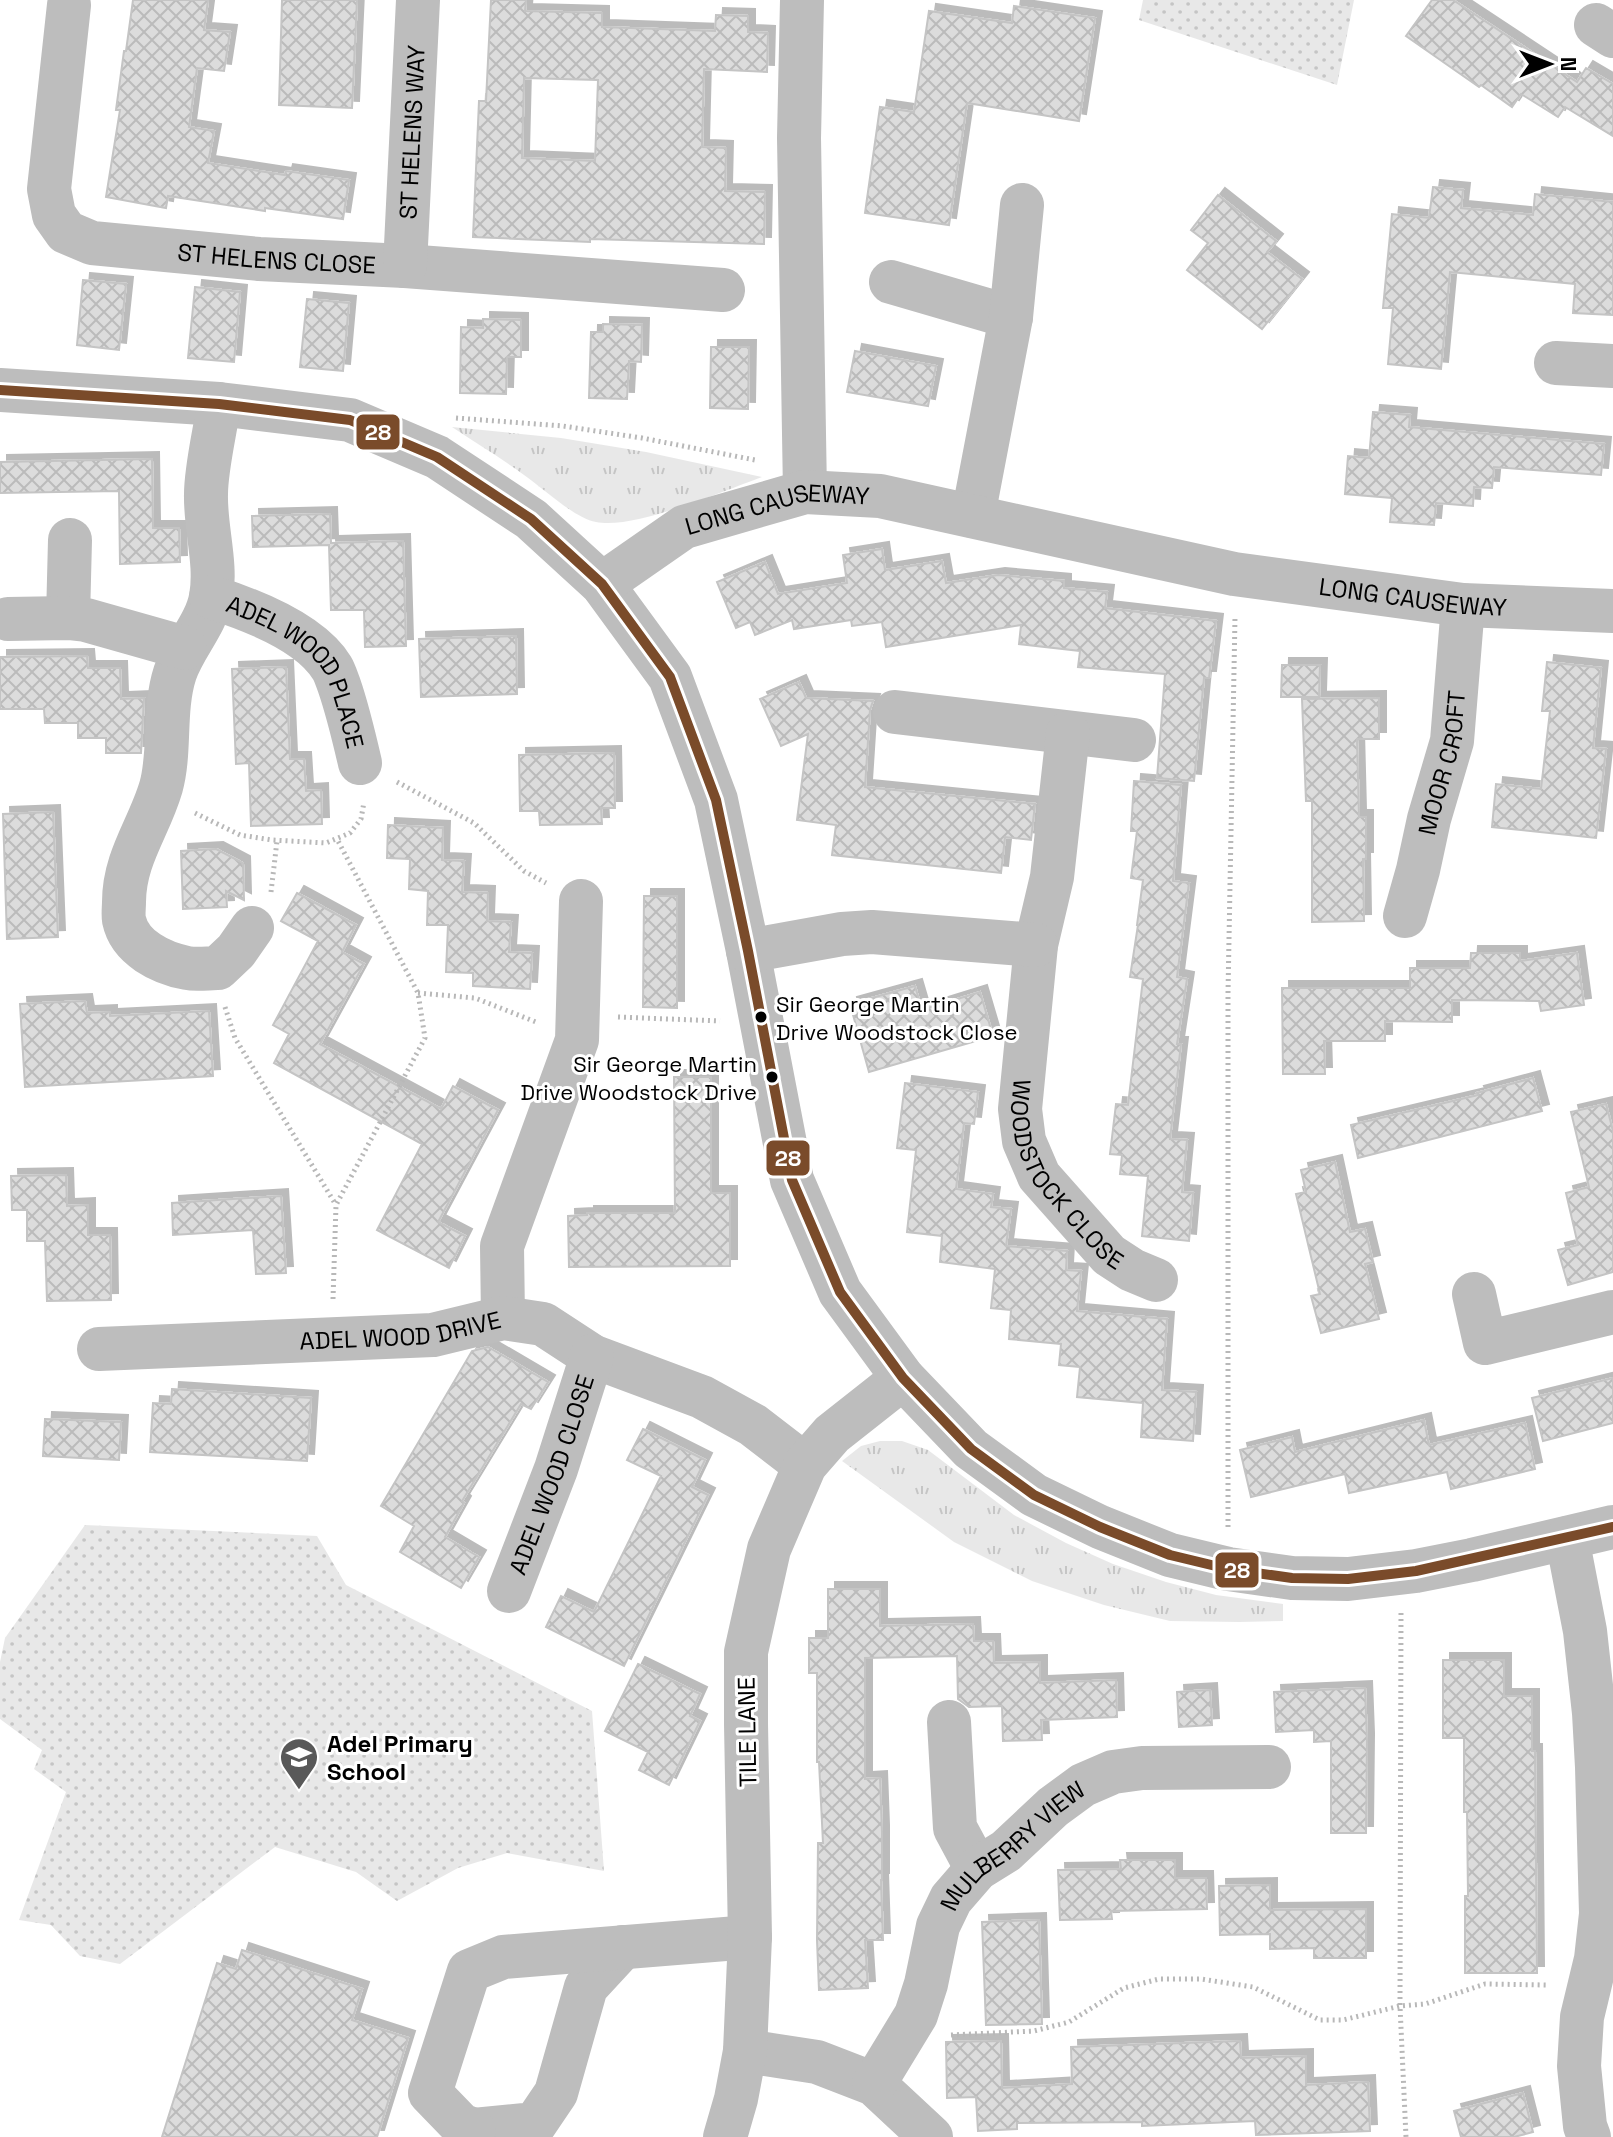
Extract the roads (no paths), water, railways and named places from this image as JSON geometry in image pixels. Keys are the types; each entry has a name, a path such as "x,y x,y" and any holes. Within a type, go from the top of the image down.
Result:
{"street":[{"name":"ST HELENS WAY","path":"405,266 418,0"},
{"path":"802,0 799,138 805,492"},
{"name":"ST HELENS CLOSE","path":"69,5 49,189 54,215 66,232 92,243 259,259 405,266 723,290"},
{"path":"973,516 1011,317 1022,205"},
{"path":"891,282 1011,317"},
{"path":"1556,363 1613,366"},
{"path":"0,390 219,404 350,420 437,457 531,519 602,584 670,677 716,800 792,1180 840,1292 903,1378 971,1449 1034,1495 1100,1527 1170,1555 1228,1569 1292,1578 1348,1579 1401,1572 1472,1560 1613,1527"},
{"path":"219,404 206,494 211,597 203,622 185,648 174,675 168,707 162,784 130,857 124,887 124,920 135,944 156,957 189,969 218,968 236,951 252,928"},
{"name":"LONG CAUSEWAY","path":"602,584 684,527 805,492 880,496 1233,572 1463,605 1613,611"},
{"path":"68,618 70,540"},
{"name":"ADEL WOOD PLACE","path":"211,597 241,606 291,631 314,647 333,668 360,763"},
{"name":"MOOR CROFT","path":"1405,916 1452,741 1463,605"},
{"path":"8,619 68,618 104,624 185,648"},
{"path":"895,712 1134,740"},
{"name":"WOODSTOCK CLOSE","path":"1068,733 1052,877 1036,945 1020,1109 1024,1141 1039,1176 1109,1255 1132,1270 1156,1280"},
{"path":"503,1318 502,1246 578,1028 581,901"},
{"path":"748,951 842,934 872,932 1036,945"},
{"path":"1474,1294 1485,1343 1613,1312"},
{"name":"ADEL WOOD DRIVE","path":"99,1349 433,1335 503,1318 543,1324 592,1356 702,1397 753,1425 805,1465"},
{"name":"ADEL WOOD CLOSE","path":"509,1591 556,1469 592,1356"},
{"name":"TILE LANE","path":"725,2137 745,2051 750,1937 746,1652 769,1549 805,1465 832,1434 903,1378"},
{"path":"1567,1538 1585,1631 1594,1713 1605,1766 1601,1914 1596,1959 1582,2017 1579,2066 1585,2126 1589,2137"},
{"path":"949,1722 955,1828 977,1869"},
{"name":"MULBERRY VIEW","path":"874,2084 916,2015 938,1926 951,1899 977,1869 1006,1851 1053,1807 1083,1785 1113,1772 1142,1768 1269,1767"},
{"path":"623,1947 586,1987 556,2093 535,2124 473,2134 430,2093 469,1971 503,1957 623,1947 750,1937"},
{"path":"745,2051 817,2062 874,2084 931,2137"}],"place":[{"name":"Sir George Martin Drive Woodstock Close","path":"761,1017"},
{"name":"Sir George Martin Drive Woodstock Drive","path":"772,1077"},
{"name":"Adel Primary School","path":"299,1791"}]}
